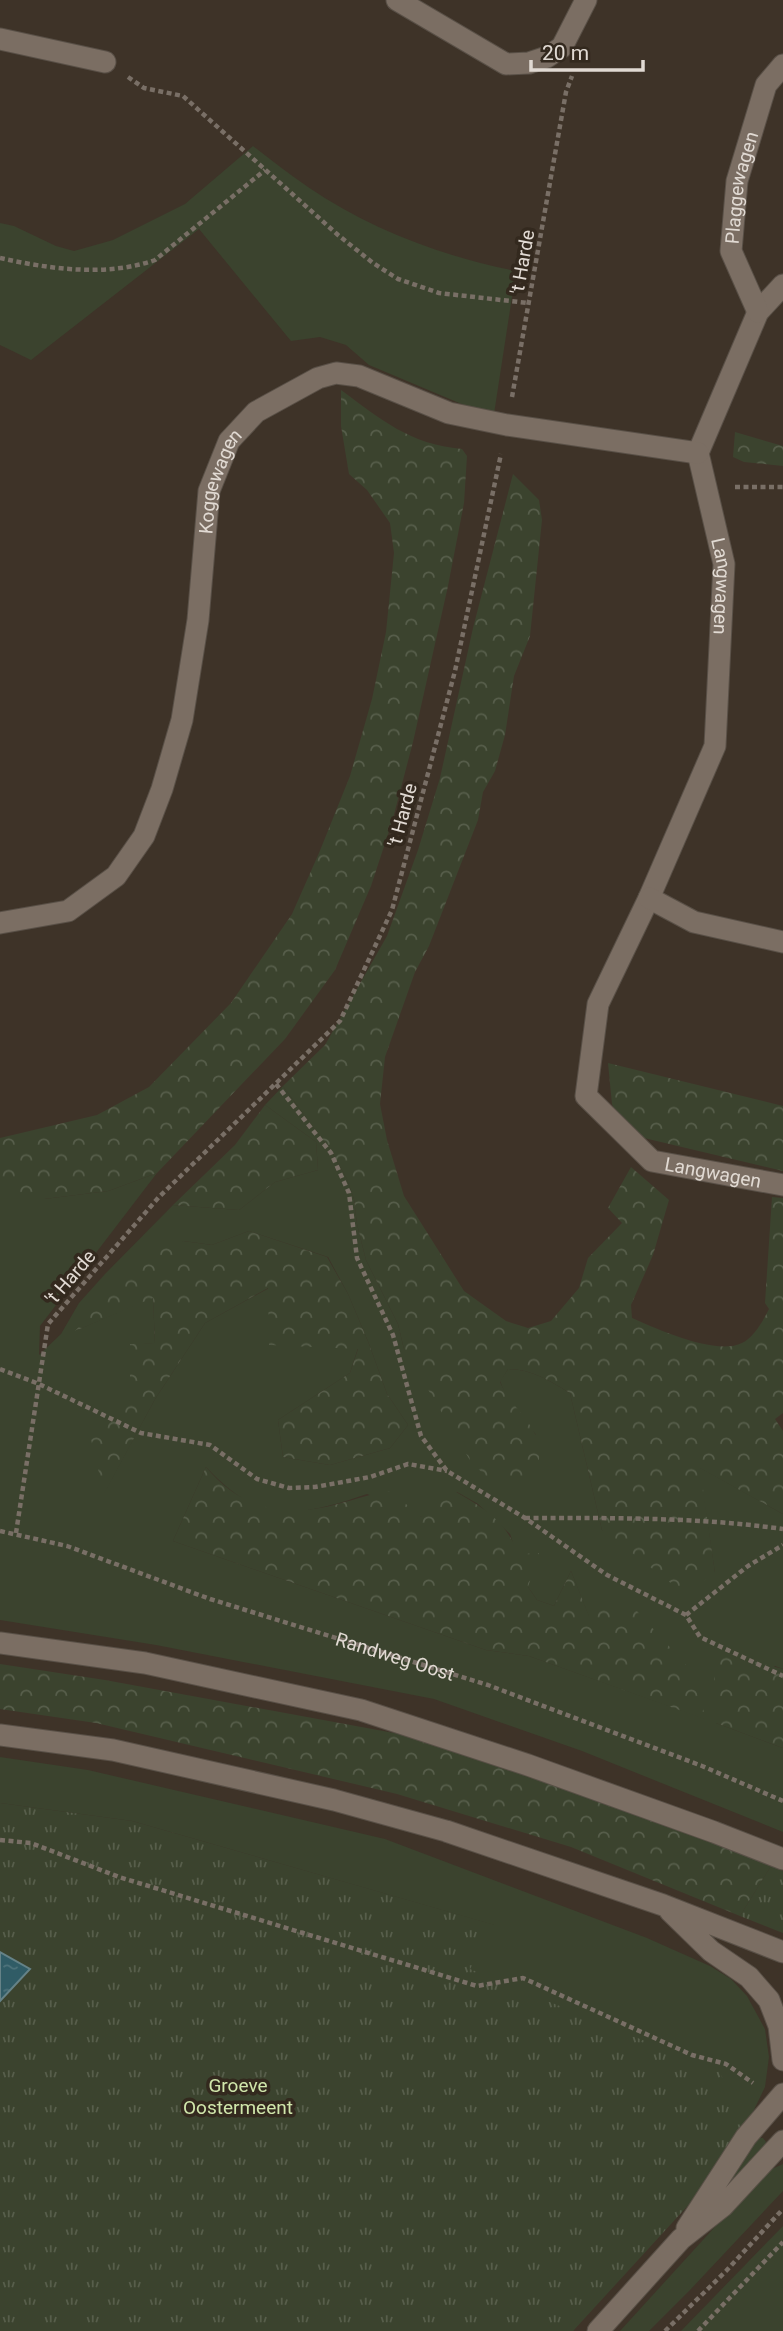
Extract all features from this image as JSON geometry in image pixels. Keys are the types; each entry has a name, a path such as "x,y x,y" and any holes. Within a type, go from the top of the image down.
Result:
{"street":[{"path":"397,0 506,64 529,63 547,57 562,47 586,0"},
{"path":"0,38 105,62"},
{"name":"Plaggewagen","path":"758,312 731,251 737,181 766,85 783,65"},
{"path":"698,453 758,312 783,285"},
{"name":"Koggewagen","path":"0,923 68,911 117,876 144,836 162,789 182,720 198,620 209,491 229,441 256,412 318,377 336,373 359,376 449,413 507,425 698,453"},
{"name":"Langwagen","path":"698,453 724,564 715,746 649,898 598,1004 586,1096 652,1161 783,1185"},
{"path":"649,898 694,922 783,942"},
{"path":"0,1643 145,1663 361,1710 528,1765 783,1859"},
{"path":"0,1735 113,1750 334,1800 446,1831 663,1905 783,1952"},
{"path":"663,1905 711,1951 749,1977 768,2000 779,2026 783,2060"},
{"path":"681,2239 710,2189 746,2137 781,2101"},
{"path":"598,2331 681,2239 723,2206 783,2141"}],"path":[{"path":"105,62 144,88 184,96 338,235 398,279 439,293 528,303"},
{"name":"'t Harde","path":"16,1533 48,1324 159,1198 340,1021 392,910 455,671 507,425 566,92 574,72"},
{"path":"0,258 77,269 144,264 155,260 265,170"},
{"path":"705,487 783,487"},
{"path":"276,1084 331,1153 349,1193 357,1258 393,1335 421,1436 447,1471"},
{"path":"0,1369 39,1384 141,1433 210,1445 257,1479 289,1488 315,1487 370,1477 408,1464 447,1471 525,1518 607,1575 686,1615 700,1637 783,1676"},
{"path":"525,1518 664,1518 783,1529"},
{"name":"Randweg Oost","path":"0,1531 67,1546 210,1599 488,1685 702,1766 783,1801"},
{"path":"686,1615 748,1566 783,1545"},
{"path":"0,1840 32,1843 119,1877 477,1986 523,1978 692,2056 726,2064 781,2101"},
{"path":"665,2331 726,2271 783,2208"},
{"path":"698,2331 783,2242"}],"green space":[{"path":"253,146 301,182 356,216 408,240 462,258 516,271 494,414 483,413 369,365 346,345 320,337 291,341 199,229 31,360 0,345 0,223 14,226 56,246 74,251 113,240 185,204"},
{"path":"341,390 397,429 426,442 462,449 467,456 464,503 448,586 413,742 392,822 371,886 335,970 285,1039 157,1173 108,1191 44,1199 0,1199 0,1138 97,1115 149,1087 231,1003 292,914 319,853 350,776 372,699 386,632 394,553 390,523 367,490 349,474 341,426"},
{"path":"735,432 783,446 783,466 744,462 733,457"},
{"path":"513,474 539,500 542,520 530,636 514,676 505,735 495,771 483,792 478,820 429,946 415,972 385,1057 380,1104 387,1140 404,1196 464,1291 506,1321 528,1328 551,1321 579,1288 588,1258 622,1223 608,1208 631,1167 669,1200 653,1255 631,1305 632,1318 702,1344 731,1346 742,1343 754,1333 769,1309 765,1303 772,1197 783,1198 783,1413 775,1419 783,1431 783,1514 700,1468 715,1573 685,1594 602,1530 570,1393 533,1373 508,1369 500,1382 537,1438 538,1474 526,1483 507,1487 488,1478 471,1462 404,1349 398,1324 366,1260 354,1199 347,1179 333,1154 283,1086 325,1045 387,936 440,778 473,628"},
{"path":"608,1063 783,1106 783,1171 623,1133 612,1104"},
{"path":"283,1086 333,1154 347,1179 354,1199 366,1260 398,1324 404,1349 536,1435 505,1394 500,1381 508,1369 533,1373 570,1393 602,1530 715,1573 699,1467 783,1514 783,1669 775,1666 716,1723 783,1748 783,1832 582,1751 434,1699 156,1645 0,1620 0,1199 44,1199 108,1191 157,1173 40,1326 39,1355 61,1334 79,1303 173,1205 239,1210 275,1182 318,1170 316,1142 265,1105","holes":["249,1231 328,1257 348,1294 387,1394 408,1425 390,1448 330,1465 283,1457 278,1420 350,1373 358,1348 269,1288 205,1323 155,1399 104,1493 130,1400 130,1345 155,1343 153,1297 77,1330 183,1241 212,1245","206,1467 243,1499 269,1510 319,1508 367,1494 421,1517 457,1492 478,1504 510,1534 528,1587 537,1600 554,1606 571,1571 589,1617 706,1719 529,1656 486,1650 173,1541"]},
{"path":"265,1105 316,1142 318,1170 275,1182 239,1210 173,1205 235,1145"},
{"path":"249,1231 327,1257 348,1294 387,1394 408,1425 390,1448 330,1465 283,1457 278,1420 350,1373 358,1349 269,1345 268,1288 205,1323 155,1399 104,1494 89,1431 130,1400 130,1344 155,1343 153,1298 75,1331 144,1256 183,1241 212,1245"},
{"path":"206,1467 234,1493 266,1507 283,1510 319,1508 391,1491 421,1517 436,1501 456,1492 494,1517 507,1532 519,1554 539,1553 528,1587 537,1600 554,1606 571,1571 589,1616 611,1601 637,1611 687,1666 707,1720 529,1656 486,1650 173,1541"},
{"path":"713,1651 783,1669 783,1748 716,1723"},
{"path":"0,1664 105,1680 432,1740 685,1829 771,1866 740,1916 571,1847 397,1794 96,1723 0,1709"},
{"path":"0,1757 88,1770 385,1839 647,1938 710,1966 731,1979 747,1996 765,2029 769,2057 765,2087 753,2112 573,2331 0,2001 494,1925 132,1821 0,1803"},
{"name":"Groeve Oostermeent","path":"0,1803 132,1821 495,1925 470,1969 720,2072 742,2124 693,2200 573,2331 0,2331"},
{"path":"771,1866 783,1871 783,1933 740,1916"},
{"path":"759,2138 766,2142 765,2146 721,2195 716,2191"},
{"path":"783,2164 783,2191 690,2290 649,2331 620,2331 765,2172"},
{"path":"783,2226 783,2331 681,2331"}],"water":[{"path":"0,1952 30,1969 0,2001"}]}
